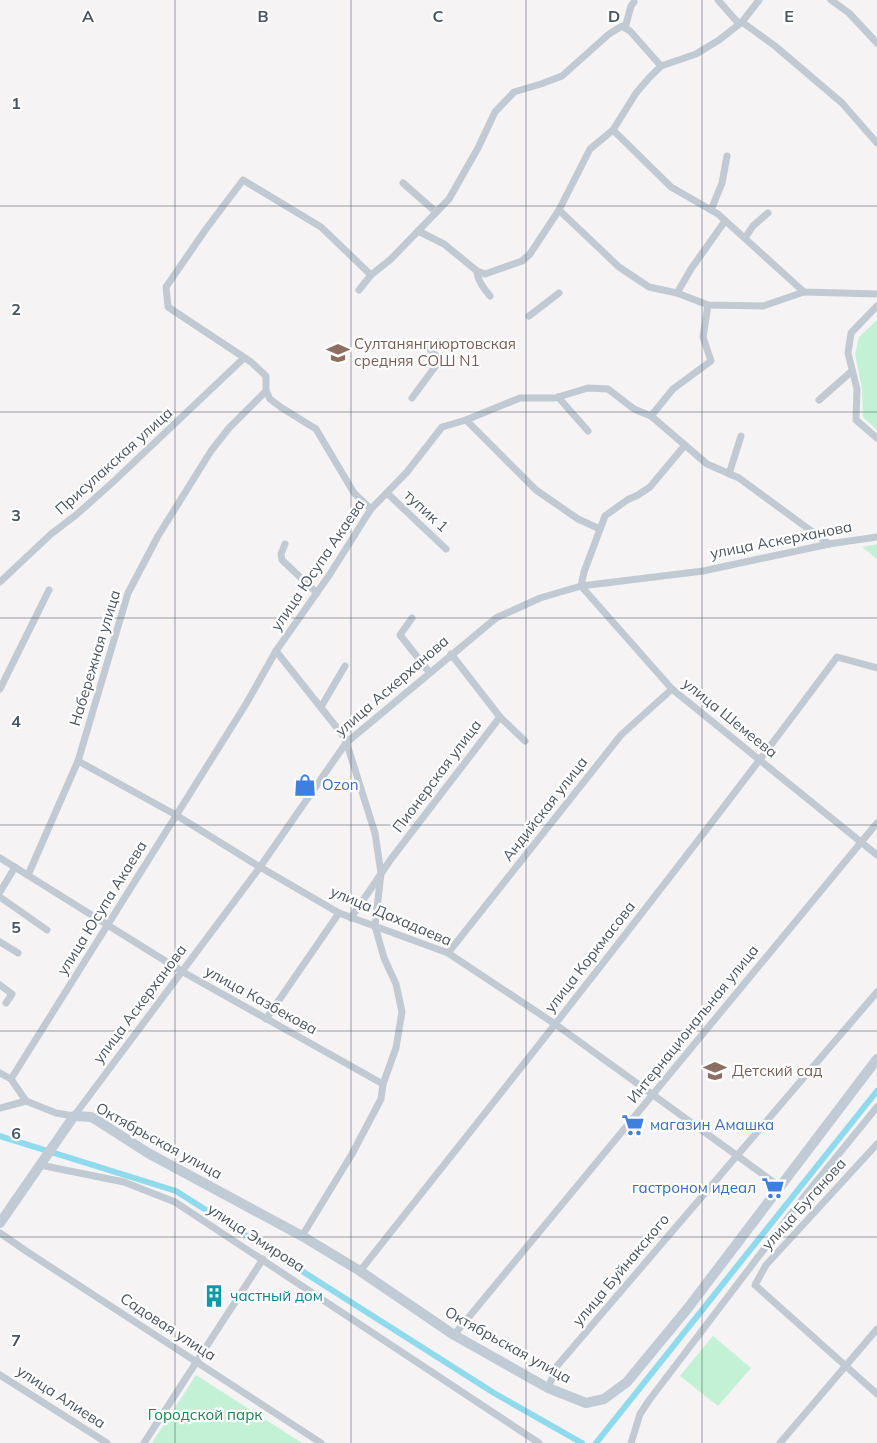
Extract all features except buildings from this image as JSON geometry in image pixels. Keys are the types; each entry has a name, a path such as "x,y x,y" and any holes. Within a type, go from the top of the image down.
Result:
{"street":[{"path":"718,0 741,23 774,46 842,103 877,143"},
{"path":"418,231 444,244 477,271 485,274 522,261 530,254 559,210 590,149 613,130 636,93 649,78 661,66 696,54 719,40 741,23 759,0"},
{"path":"831,0 849,13 877,43"},
{"path":"625,28 631,6 634,2"},
{"path":"358,290 449,199 478,148 495,112 514,92 562,76 610,34 622,26 630,31 661,66"},
{"path":"613,130 671,187 711,210 725,221 804,292"},
{"path":"711,210 722,182 727,156"},
{"path":"371,275 321,227 243,180 166,287 168,307 244,358 266,376 266,391 270,399 316,429 354,493 371,509"},
{"path":"403,183 436,212"},
{"path":"559,210 619,267 649,287 677,293 708,305 763,306 804,292 877,294"},
{"path":"745,238 753,226 768,213"},
{"path":"677,293 690,269 725,221"},
{"path":"477,271 483,289 490,296"},
{"path":"529,316 559,293"},
{"path":"650,416 673,390 712,361 703,337 708,305"},
{"path":"877,306 852,333 848,353 857,389 856,420 877,438"},
{"path":"412,398 440,360 427,346"},
{"name":"Присулакская улица","path":"0,582 51,534 112,483 244,358"},
{"path":"819,400 852,371"},
{"name":"улица Юсупа Акаева","path":"11,1079 246,704 276,651 317,593 371,509 407,472 442,427 466,420 520,398 558,397 588,388 608,389 634,409 650,416 706,464 739,478 829,544"},
{"name":"Набережная улица","path":"28,875 78,761 128,593 158,536 211,451 229,428 266,391"},
{"path":"558,397 588,431"},
{"path":"466,420 536,490 578,518 600,529"},
{"path":"729,474 741,436"},
{"path":"581,586 584,572 605,516 627,500 650,487 686,445"},
{"name":"тупик 1","path":"386,493 446,549"},
{"name":"улица Аскерханова","path":"0,1224 74,1116 260,867 346,743 496,618 540,598 581,586 703,571 829,544 877,537"},
{"path":"285,544 281,554 282,560 317,593"},
{"name":"улица Шемеева","path":"581,586 672,690 877,855"},
{"path":"0,689 49,590"},
{"path":"412,618 400,634 430,673"},
{"path":"276,651 345,738 375,833 381,874 375,926 384,958 396,984 402,1012 396,1048 383,1084 381,1099 302,1236"},
{"name":"Пионерская улица","path":"351,918 381,874 500,717 451,654"},
{"name":"улица Коркмасова","path":"360,1271 555,1024 760,760 837,657 877,668"},
{"path":"321,707 345,666"},
{"name":"Андийская улица","path":"448,953 621,735 672,690"},
{"path":"500,717 525,741"},
{"name":"улица Дахадаева","path":"78,761 176,815 339,913 448,953 555,1024 779,1186"},
{"name":"Интернациональная улица","path":"454,1335 877,823"},
{"name":"улица Казбекова","path":"0,858 183,972 383,1084"},
{"path":"0,892 15,867"},
{"path":"0,897 47,930"},
{"path":"266,1019 339,913"},
{"path":"0,942 18,953"},
{"path":"0,985 12,994 6,1004"},
{"name":"улица Буйнакского","path":"548,1388 557,1366 877,992"},
{"name":"Октябрьская улица","path":"74,1116 91,1117 148,1153 302,1236 360,1271 454,1335 548,1388 586,1403 604,1399 627,1382 688,1308 877,1059"},
{"path":"0,1073 11,1079 26,1101 56,1113 74,1116"},
{"path":"0,1108 26,1101"},
{"path":"631,1443 640,1414 650,1399 803,1198 877,1107"},
{"name":"улица Буганова","path":"845,1365 755,1285 766,1265 877,1144"},
{"name":"улица Эмирова","path":"42,1162 124,1182 175,1202 539,1443"},
{"name":"Садовая улица","path":"0,1233 322,1443"},
{"path":"144,1443 263,1259"},
{"path":"780,1443 877,1328"},
{"path":"845,1365 877,1394"},
{"name":"улица Алиева","path":"0,1375 107,1443"}],"green space":[{"path":"877,320 877,430 863,417 862,389 855,354 859,337"},
{"path":"877,544 877,559 862,547"},
{"path":"713,1336 751,1368 718,1406 680,1376"},
{"name":"Городской парк","path":"196,1375 302,1443 152,1443"}],"waterway":[{"path":"596,1443 877,1091"},
{"path":"0,1136 176,1191 494,1393 582,1443"}],"place":[{"name":"Султанянгиюртовская средняя СОШ N1","path":"338,353"},
{"name":"Ozon","path":"305,785"},
{"name":"Детский сад","path":"715,1071"},
{"name":"магазин Амашка","path":"633,1125"},
{"name":"гастроном идеал","path":"773,1188"},
{"name":"частный дом","path":"214,1296"}]}
